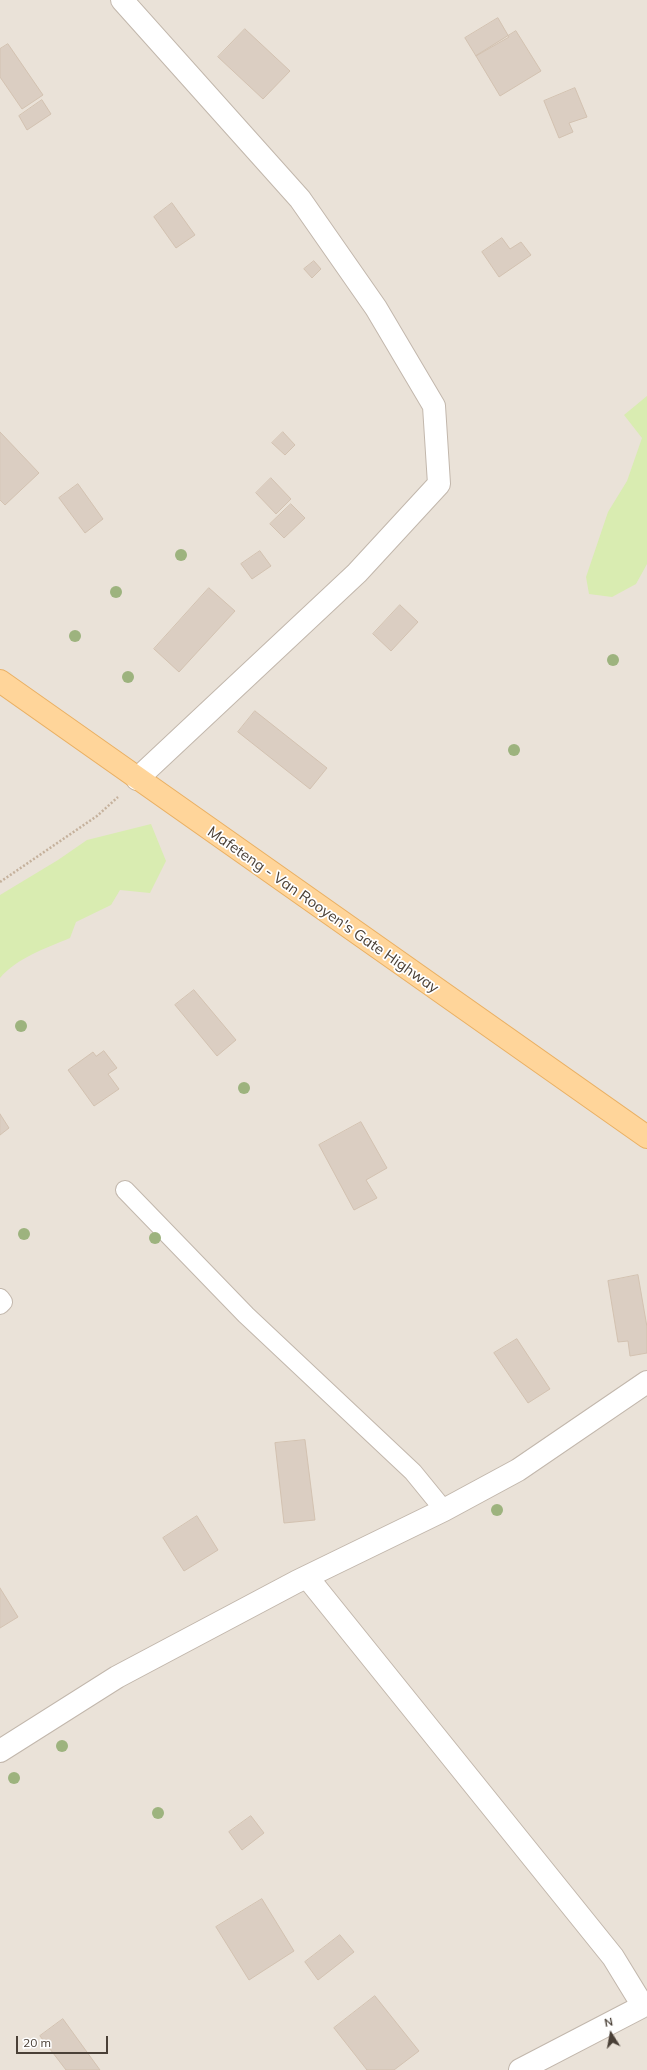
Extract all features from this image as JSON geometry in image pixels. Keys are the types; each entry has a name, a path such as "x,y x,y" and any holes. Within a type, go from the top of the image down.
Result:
{"main road":[{"name":"Mafeteng - Van Rooyen's Gate Highway","path":"0,681 647,1137"}],"street":[{"path":"122,0 300,199 376,308 434,406 439,484 357,572 138,779"},
{"path":"0,1751 117,1677 307,1577 444,1510 518,1470 647,1382"},
{"path":"307,1577 613,1956 645,2005 520,2070"}],"lane":[{"path":"125,1190 246,1315 413,1472 444,1510"},
{"path":"0,1298 3,1302 0,1305"}],"path":[{"path":"0,882 97,816 138,779"}],"shaded area":[{"path":"0,0 647,0 647,2070 0,2070"}],"green space":[{"path":"647,396 647,564 636,584 612,597 589,594 586,577 608,512 627,481 642,438 624,415"},
{"path":"151,824 166,861 150,893 120,890 111,905 76,922 70,938 23,959 0,978 0,895 58,860 87,840"}],"building":[{"path":"498,18 509,37 476,56 465,38"},
{"path":"245,29 290,71 263,99 218,57"},
{"path":"516,31 541,71 500,96 476,56"},
{"path":"8,44 43,95 22,109 0,77 0,49"},
{"path":"575,88 587,117 569,123 573,132 559,138 544,101"},
{"path":"42,100 51,114 27,130 19,116"},
{"path":"172,203 195,235 176,248 154,217"},
{"path":"502,238 510,249 521,242 531,255 499,277 482,252"},
{"path":"314,261 321,269 312,278 304,269"},
{"path":"0,432 39,473 5,505 0,500"},
{"path":"283,432 295,445 285,455 272,443"},
{"path":"271,478 291,499 276,514 256,493"},
{"path":"78,484 103,519 85,533 59,498"},
{"path":"291,504 305,518 284,538 270,524"},
{"path":"260,551 271,566 252,579 241,564"},
{"path":"209,588 235,611 179,672 154,649"},
{"path":"400,605 418,622 391,651 373,634"},
{"path":"255,711 327,768 310,789 238,732"},
{"path":"194,990 236,1040 217,1056 175,1005"},
{"path":"104,1051 117,1068 108,1074 119,1089 94,1106 68,1070 93,1052 96,1056"},
{"path":"0,1114 9,1128 0,1135"},
{"path":"361,1122 387,1168 366,1180 377,1198 354,1210 319,1145"},
{"path":"638,1275 647,1327 647,1353 630,1356 628,1341 618,1342 608,1281"},
{"path":"517,1339 550,1389 528,1403 494,1353"},
{"path":"305,1440 315,1520 284,1523 275,1443"},
{"path":"197,1516 218,1550 184,1571 163,1538"},
{"path":"0,1588 18,1617 0,1628"},
{"path":"251,1816 264,1833 242,1850 229,1832"},
{"path":"262,1899 294,1951 249,1980 216,1927"},
{"path":"340,1935 354,1952 318,1980 305,1962"},
{"path":"375,1996 419,2051 394,2070 367,2070 334,2028"},
{"path":"63,2019 100,2070 66,2070 40,2036"}]}
